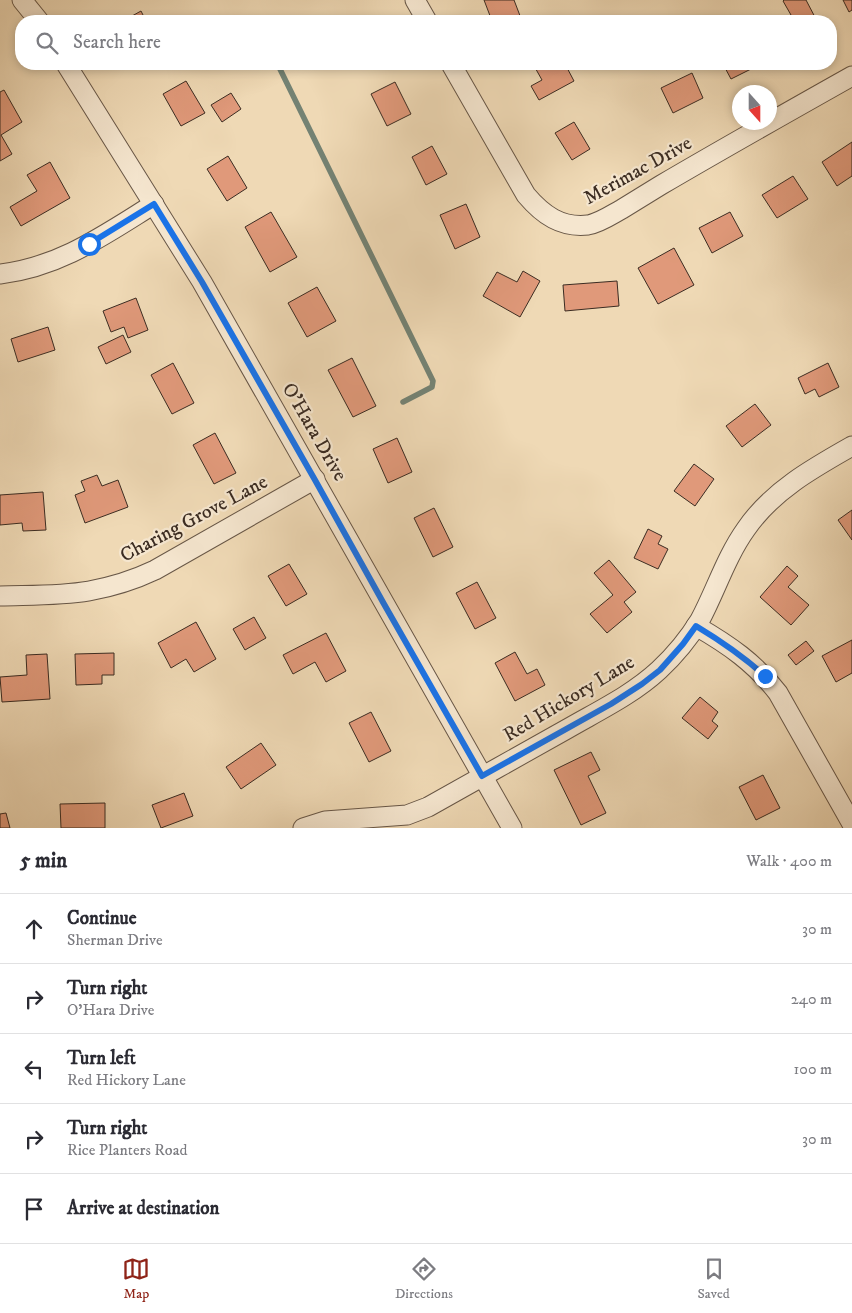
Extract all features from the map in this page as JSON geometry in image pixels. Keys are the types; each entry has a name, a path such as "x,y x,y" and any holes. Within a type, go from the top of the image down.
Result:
{"street":[{"path":"22,0 34,15"},
{"path":"415,0 424,15"},
{"name":"O'Hara Drive","path":"70,70 207,291 512,828"},
{"name":"Merimac Drive","path":"454,70 526,195 549,217 565,224 578,226 591,225 602,221 661,185 852,76"},
{"path":"0,274 38,267 60,258 89,244 154,204"},
{"name":"Red Hickory Lane","path":"303,828 325,821 407,815 428,807 611,704 642,684 660,670 696,626 733,549 759,512 790,484 852,446"},
{"name":"Charing Grove Lane","path":"0,596 90,591 136,579 315,480"},
{"path":"696,626 720,640 765,676 778,693 852,824"}],"building":[{"path":"484,0 514,0 520,15 490,15"},
{"path":"806,0 814,15 791,15 783,1"},
{"path":"843,0 852,0 852,10 849,12"},
{"path":"141,11 143,15 134,15"},
{"path":"536,70 568,70 574,81 539,100 531,86 542,80"},
{"path":"726,70 749,70 731,79"},
{"path":"692,73 703,98 673,113 661,88"},
{"path":"186,81 205,113 181,126 163,94"},
{"path":"395,82 411,114 387,126 371,94"},
{"path":"4,90 22,122 1,135 12,154 0,161 0,92"},
{"path":"231,93 241,109 222,122 211,105"},
{"path":"574,122 590,149 572,160 555,133"},
{"path":"852,142 852,176 837,186 822,162"},
{"path":"432,146 447,174 426,185 412,157"},
{"path":"228,156 247,188 227,201 207,169"},
{"path":"50,162 70,198 21,226 10,207 37,191 27,175"},
{"path":"793,176 808,199 777,218 762,195"},
{"path":"466,204 480,237 455,249 440,215"},
{"path":"271,212 297,257 270,272 245,227"},
{"path":"730,212 743,236 712,253 699,228"},
{"path":"674,248 694,285 658,304 638,268"},
{"path":"523,271 540,281 520,317 483,296 497,272 517,282"},
{"path":"617,281 619,306 565,311 563,285"},
{"path":"317,287 336,321 307,337 288,303"},
{"path":"136,298 148,330 128,338 124,327 111,332 103,311"},
{"path":"48,327 55,350 18,362 11,339"},
{"path":"123,335 131,352 106,364 98,347"},
{"path":"352,358 376,406 353,417 328,370"},
{"path":"173,363 194,403 172,414 151,375"},
{"path":"828,363 839,387 819,397 815,389 805,394 798,378"},
{"path":"755,404 771,425 742,447 726,426"},
{"path":"215,433 236,473 214,484 193,445"},
{"path":"397,438 412,472 388,483 373,449"},
{"path":"694,464 714,479 695,506 674,491"},
{"path":"97,475 102,486 118,480 128,507 85,523 75,495 85,491 81,481"},
{"path":"43,492 46,530 23,531 22,523 0,525 0,495"},
{"path":"434,508 453,547 433,557 414,518"},
{"path":"852,510 852,540 838,520"},
{"path":"648,529 662,536 658,544 668,549 658,569 634,558"},
{"path":"609,560 636,592 624,602 632,612 607,633 590,614 613,595 594,573"},
{"path":"289,564 307,594 286,606 268,576"},
{"path":"787,566 798,576 788,587 809,605 791,625 760,597"},
{"path":"477,582 496,618 475,629 456,593"},
{"path":"254,617 266,638 245,650 233,629"},
{"path":"196,622 216,659 194,672 186,659 171,668 158,643"},
{"path":"326,633 346,671 326,682 315,662 293,674 283,655"},
{"path":"852,640 852,673 836,682 822,656"},
{"path":"806,641 814,651 796,665 788,655"},
{"path":"515,652 527,674 537,669 545,685 515,701 495,663"},
{"path":"114,653 114,675 102,675 102,684 76,685 75,654"},
{"path":"47,654 50,699 2,702 0,677 27,675 26,655"},
{"path":"700,697 718,712 712,721 718,726 708,739 682,718"},
{"path":"371,712 391,751 369,762 349,723"},
{"path":"261,743 276,765 241,789 226,767"},
{"path":"591,752 600,770 588,776 606,813 581,825 554,770"},
{"path":"763,775 780,808 756,820 739,787"},
{"path":"184,793 193,816 161,828 152,805"},
{"path":"105,803 105,828 61,828 60,804"},
{"path":"6,813 10,828 0,828 0,814"}],"waterway":[{"path":"280,70 433,381 432,387 403,402"}],"route":[{"path":"89,244 154,204 202,282 482,776 611,704 642,684 660,670 696,626 720,640 765,676"}]}
